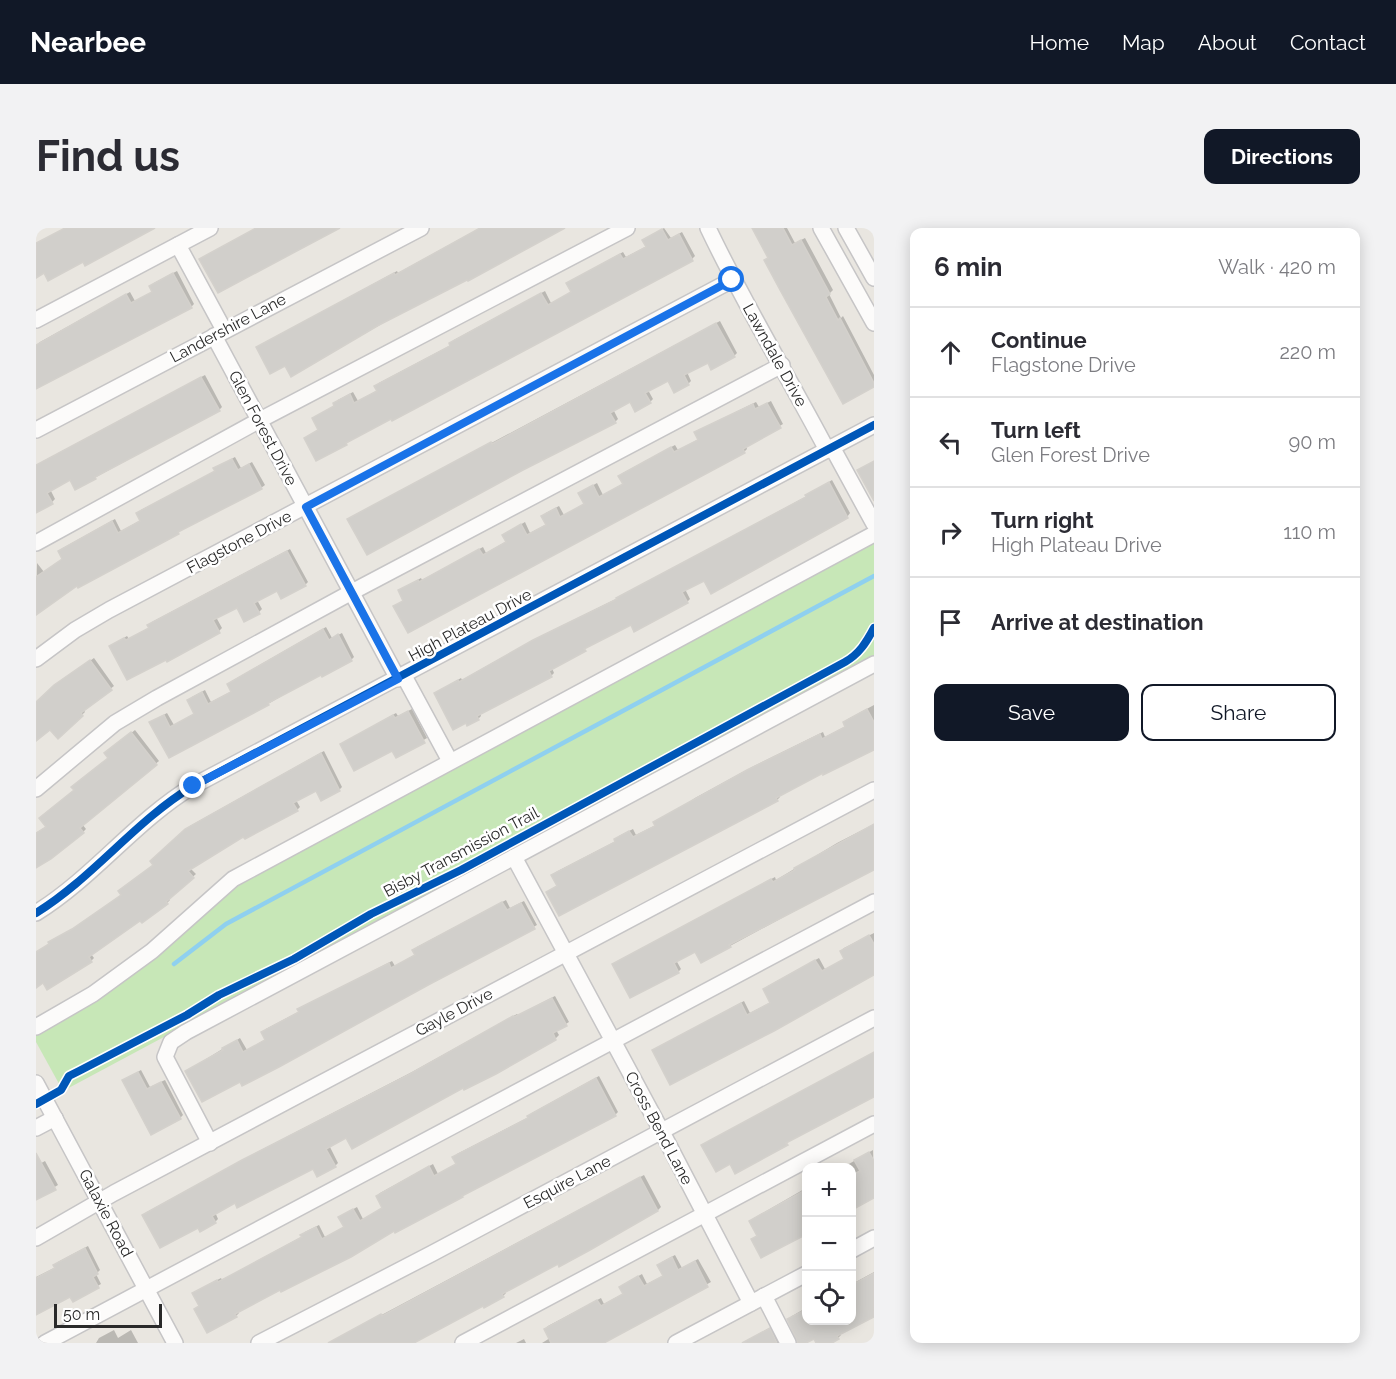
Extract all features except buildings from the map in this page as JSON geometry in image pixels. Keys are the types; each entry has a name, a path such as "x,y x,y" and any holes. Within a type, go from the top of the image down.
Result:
{"street":[{"path":"36,320 210,228"},
{"name":"Landershire Lane","path":"36,430 421,228"},
{"path":"36,543 258,421 627,228"},
{"name":"Lawndale Drive","path":"708,228 732,280 874,524"},
{"path":"821,228 874,322"},
{"path":"846,228 874,278"},
{"name":"Glen Forest Drive","path":"178,245 258,421 350,593 450,761"},
{"name":"Flagstone Drive","path":"36,659 75,630 109,610 732,280"},
{"path":"36,789 115,723 157,698 350,593 782,365"},
{"name":"High Plateau Drive","path":"36,913 99,866 172,799 874,425"},
{"path":"36,1027 93,994 152,951 233,879 874,534"},
{"path":"210,1143 165,1057 171,1042 874,664"},
{"name":"Gayle Drive","path":"36,1238 874,790"},
{"name":"Cross Bend Lane","path":"514,857 704,1214 757,1300 788,1343"},
{"path":"45,1343 874,902"},
{"name":"Esquire Lane","path":"259,1343 874,1018"},
{"name":"Galaxie Road","path":"36,1083 174,1343"},
{"path":"36,1128 55,1118"},
{"path":"463,1343 874,1124"},
{"path":"856,1248 874,1238"},
{"path":"676,1343 802,1277"}],"green space":[{"path":"874,539 874,657 63,1091 36,1042 36,1034 219,891"}],"waterway":[{"path":"174,964 226,924 874,576"}],"cycle path":[{"path":"36,913 77,883 152,816 193,786 874,425"},
{"name":"Bisby Transmission Trail","path":"36,1104 61,1090 69,1076 187,1015 219,995 294,959 371,914 461,870 845,662 862,648 874,628"}],"route":[{"path":"193,786 398,679 306,507 732,280"}]}
